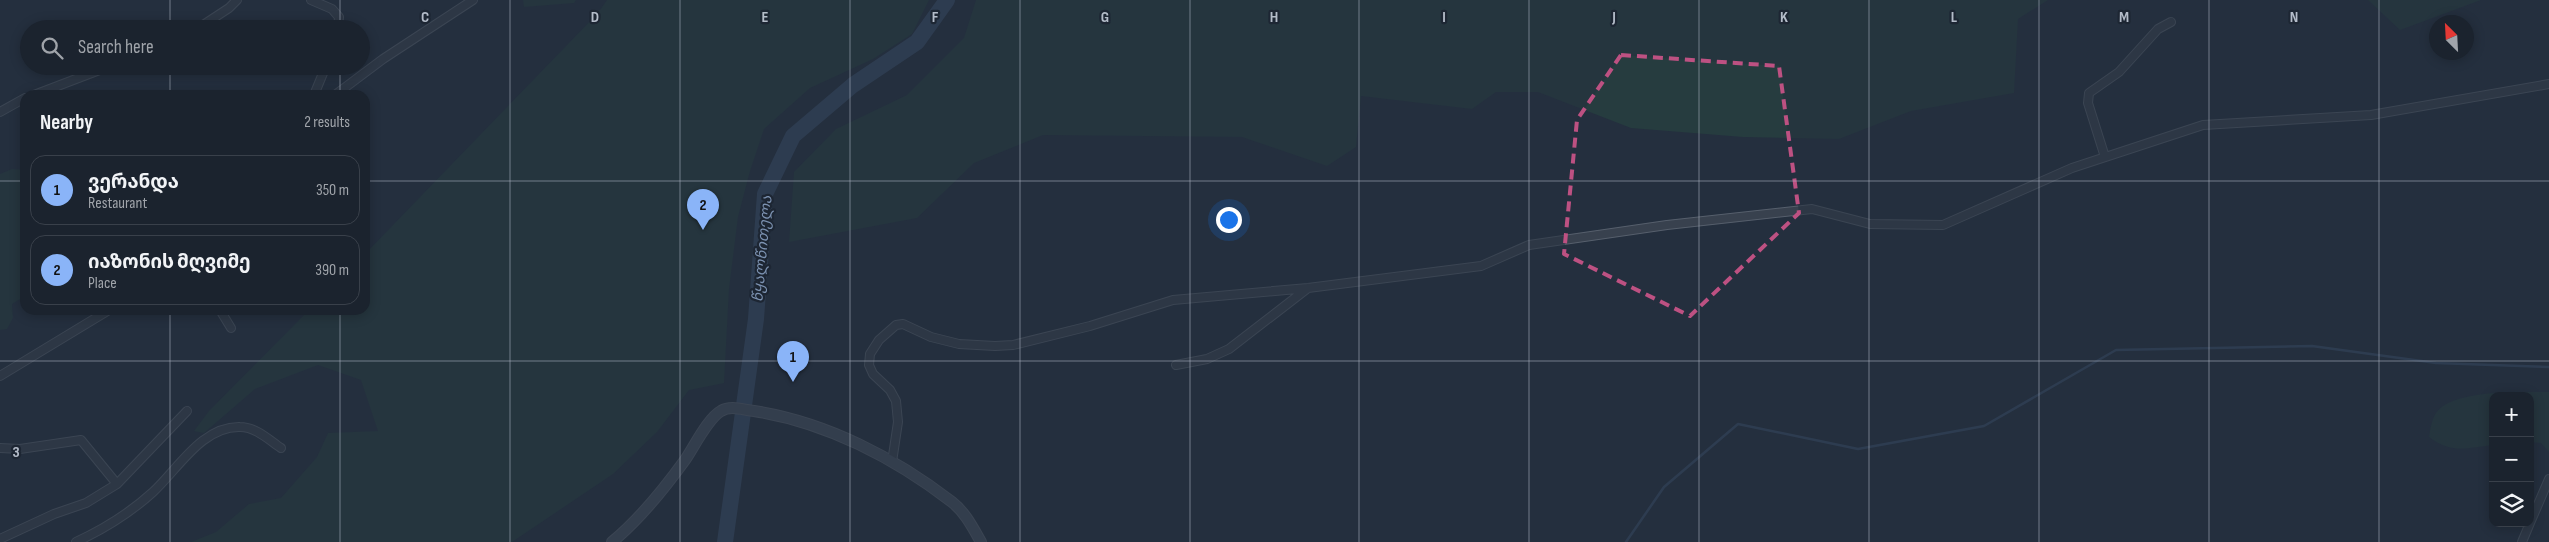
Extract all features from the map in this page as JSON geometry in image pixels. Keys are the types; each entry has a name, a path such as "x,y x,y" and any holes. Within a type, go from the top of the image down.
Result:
{"main road":[{"path":"612,542 649,506 685,460 716,414 730,408 776,415 828,430 892,462 954,503 969,521 981,542"}],"street":[{"path":"211,20 230,8 237,0"},
{"path":"311,0 332,9 339,17 339,20"},
{"path":"370,69 473,0"},
{"path":"2105,157 2088,103 2089,93 2118,72 2158,30 2171,22"},
{"path":"47,90 86,75"},
{"path":"316,90 322,75"},
{"path":"342,90 362,75"},
{"path":"892,462 898,422 896,401 890,390 873,374 868,364 870,354 878,340 896,325 910,326 945,341 995,346 1023,343 1080,329 1173,300 1308,288 1481,266 1528,245 1666,225 1812,209 1870,224 1943,225 2072,168 2202,125 2371,114 2549,84"},
{"path":"0,112 20,101"},
{"path":"1176,365 1207,359 1228,349 1308,288"},
{"path":"0,376 101,315"},
{"path":"223,315 231,328"},
{"path":"0,539 54,514 86,503 117,484 188,411"},
{"path":"76,542 119,519 153,492 204,439 239,427 252,429 281,448"},
{"path":"0,448 20,449 81,440 117,484"},
{"path":"2534,514 2549,479"},
{"path":"2522,542 2528,527"}],"highlighted area":[{"path":"1621,55 1779,66 1799,213 1690,316 1564,254 1577,120"}],"green space":[{"path":"523,0 576,0 574,3 524,7"},
{"path":"607,0 929,0 912,34 873,59 810,88 764,129 750,171 738,217 729,289 724,383 689,390 657,432 613,474 512,542 191,542 216,532 249,504 281,498 317,457 328,433 378,431 361,380 318,365 255,389 204,433 194,431 209,411 304,315 370,315 370,249 598,13"},
{"path":"976,0 2048,0 2018,19 2014,93 1911,111 1839,139 1743,137 1631,128 1538,92 1496,92 1472,109 1361,96 1356,147 1327,166 1242,137 1043,135 974,163 917,218 789,242 794,172 836,129 907,95 964,38"},
{"path":"2368,0 2481,0 2440,15 2429,15 2429,19 2400,30"},
{"path":"12,169 20,170 20,299 12,304 13,318 7,329 0,330 0,174"},
{"path":"2534,392 2549,392 2549,452 2541,443 2534,442"},
{"path":"2489,394 2489,445 2452,448 2429,437 2433,420 2439,409 2453,401"}],"waterway":[{"name":"წყალწითელა","path":"725,542 756,319 765,194 793,136 853,85 917,42 947,0"},
{"path":"1626,542 1664,487 1738,424 1858,449 1984,426 2116,350 2312,346 2436,363 2549,367"}],"place":[{"name":"იაზონის მღვიმე","path":"703,230"},
{"name":"ვერანდა","path":"793,382"}]}
